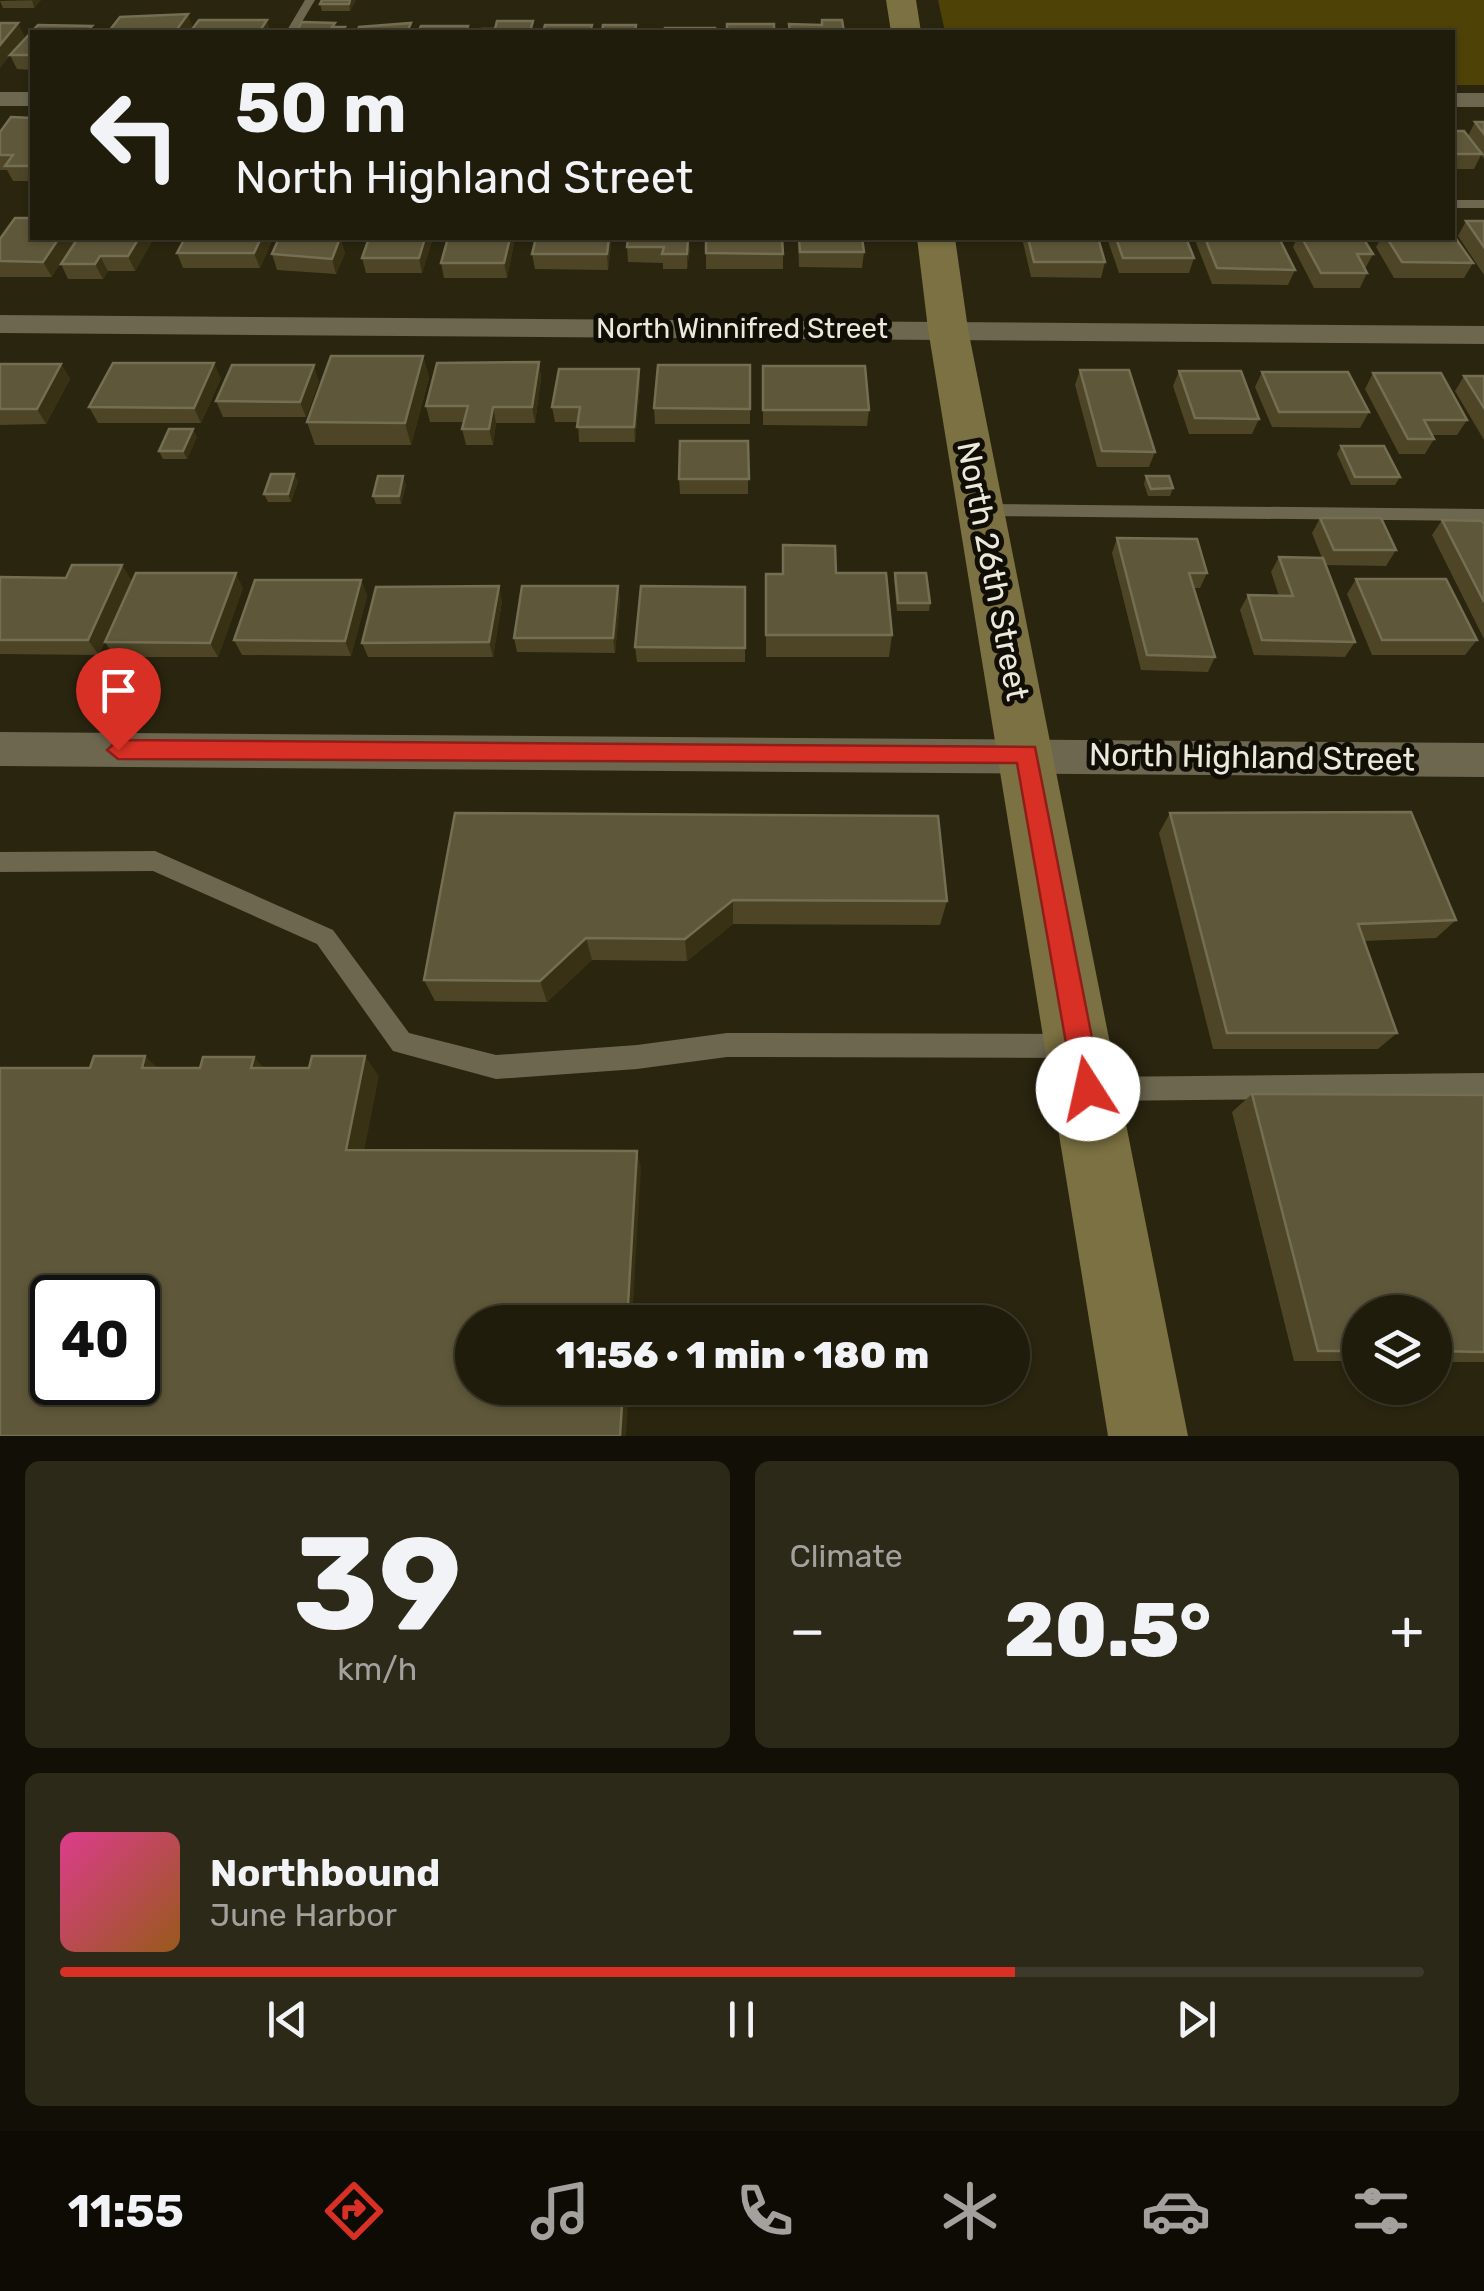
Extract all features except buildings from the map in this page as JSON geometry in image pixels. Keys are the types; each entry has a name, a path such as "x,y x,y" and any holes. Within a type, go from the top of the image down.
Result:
{"street":[{"path":"901,0 906,30"},
{"path":"0,99 30,99"},
{"path":"1455,100 1484,100"},
{"name":"North 26th Street","path":"936,240 948,330 1148,1436"},
{"name":"North Winnifred Street","path":"0,324 1484,334"},
{"name":"North Highland Street","path":"0,749 1484,760"}],"lane":[{"path":"292,30 310,0"},
{"path":"1455,204 1484,204"},
{"path":"982,510 1484,515"},
{"path":"0,862 155,860 325,937 402,1043 496,1067 637,1058 727,1045 1084,1067 1484,1085"}],"shaded area":[{"path":"938,0 1484,0 1484,85 1455,85 1455,30 945,30"}],"route":[{"path":"118,750 1027,754 1088,1089"}]}
